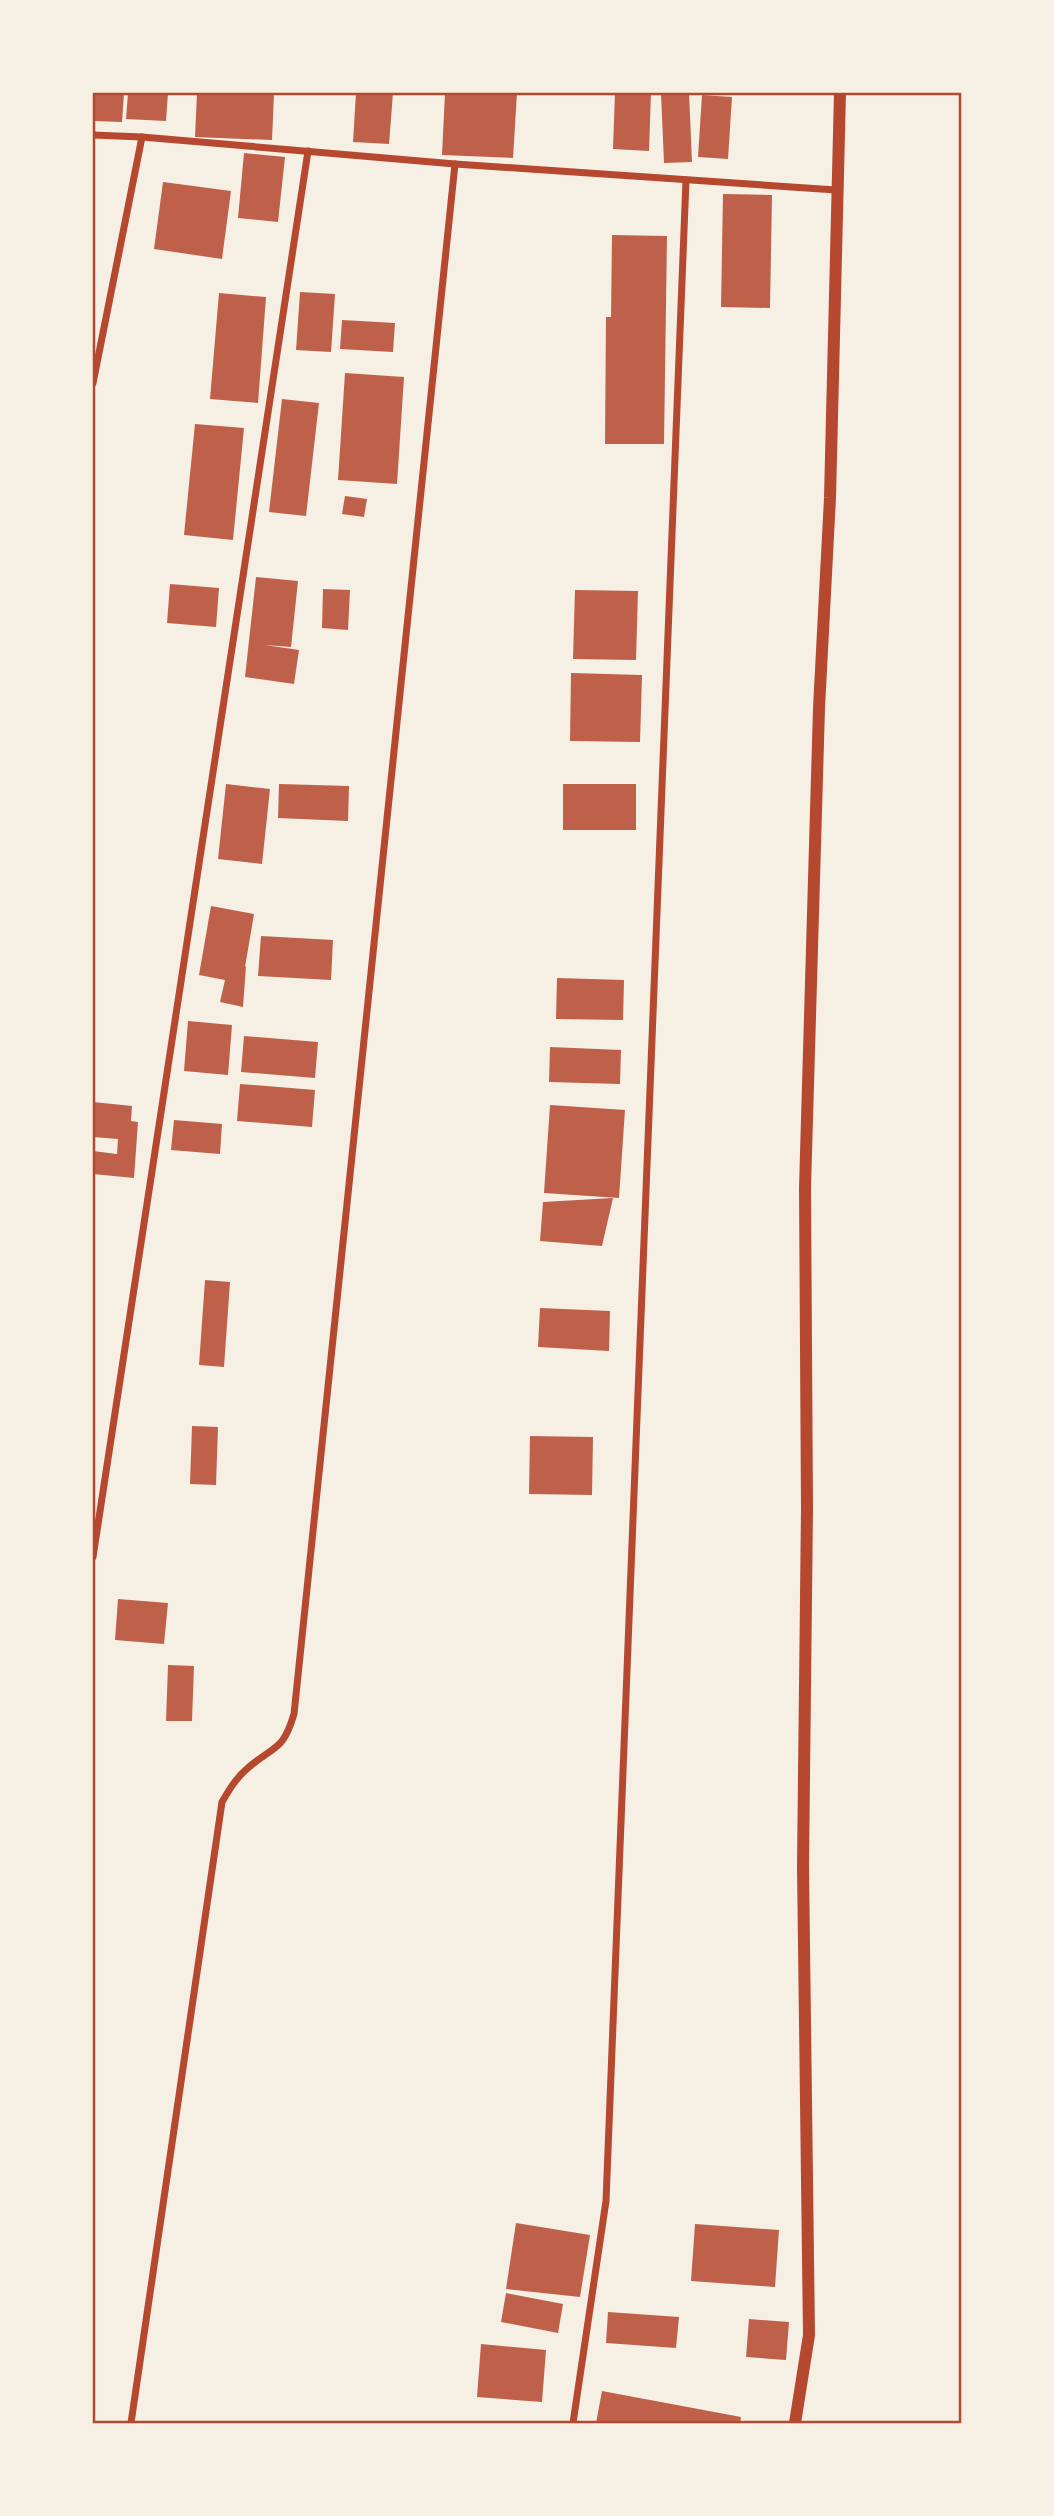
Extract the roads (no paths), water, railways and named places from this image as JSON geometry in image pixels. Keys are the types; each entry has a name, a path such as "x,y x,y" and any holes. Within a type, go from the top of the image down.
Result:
{"street":[{"path":"795,2423 809,2335 803,1866 807,1508 804,1188 819,708 830,498 840,93"},
{"path":"93,135 455,164 836,190"},
{"path":"93,383 142,137"},
{"path":"93,1557 308,151"},
{"path":"131,2423 222,1802 233,1782 251,1765 275,1751 288,1734 294,1714 455,164"},
{"path":"573,2423 606,2201 686,180"}]}
